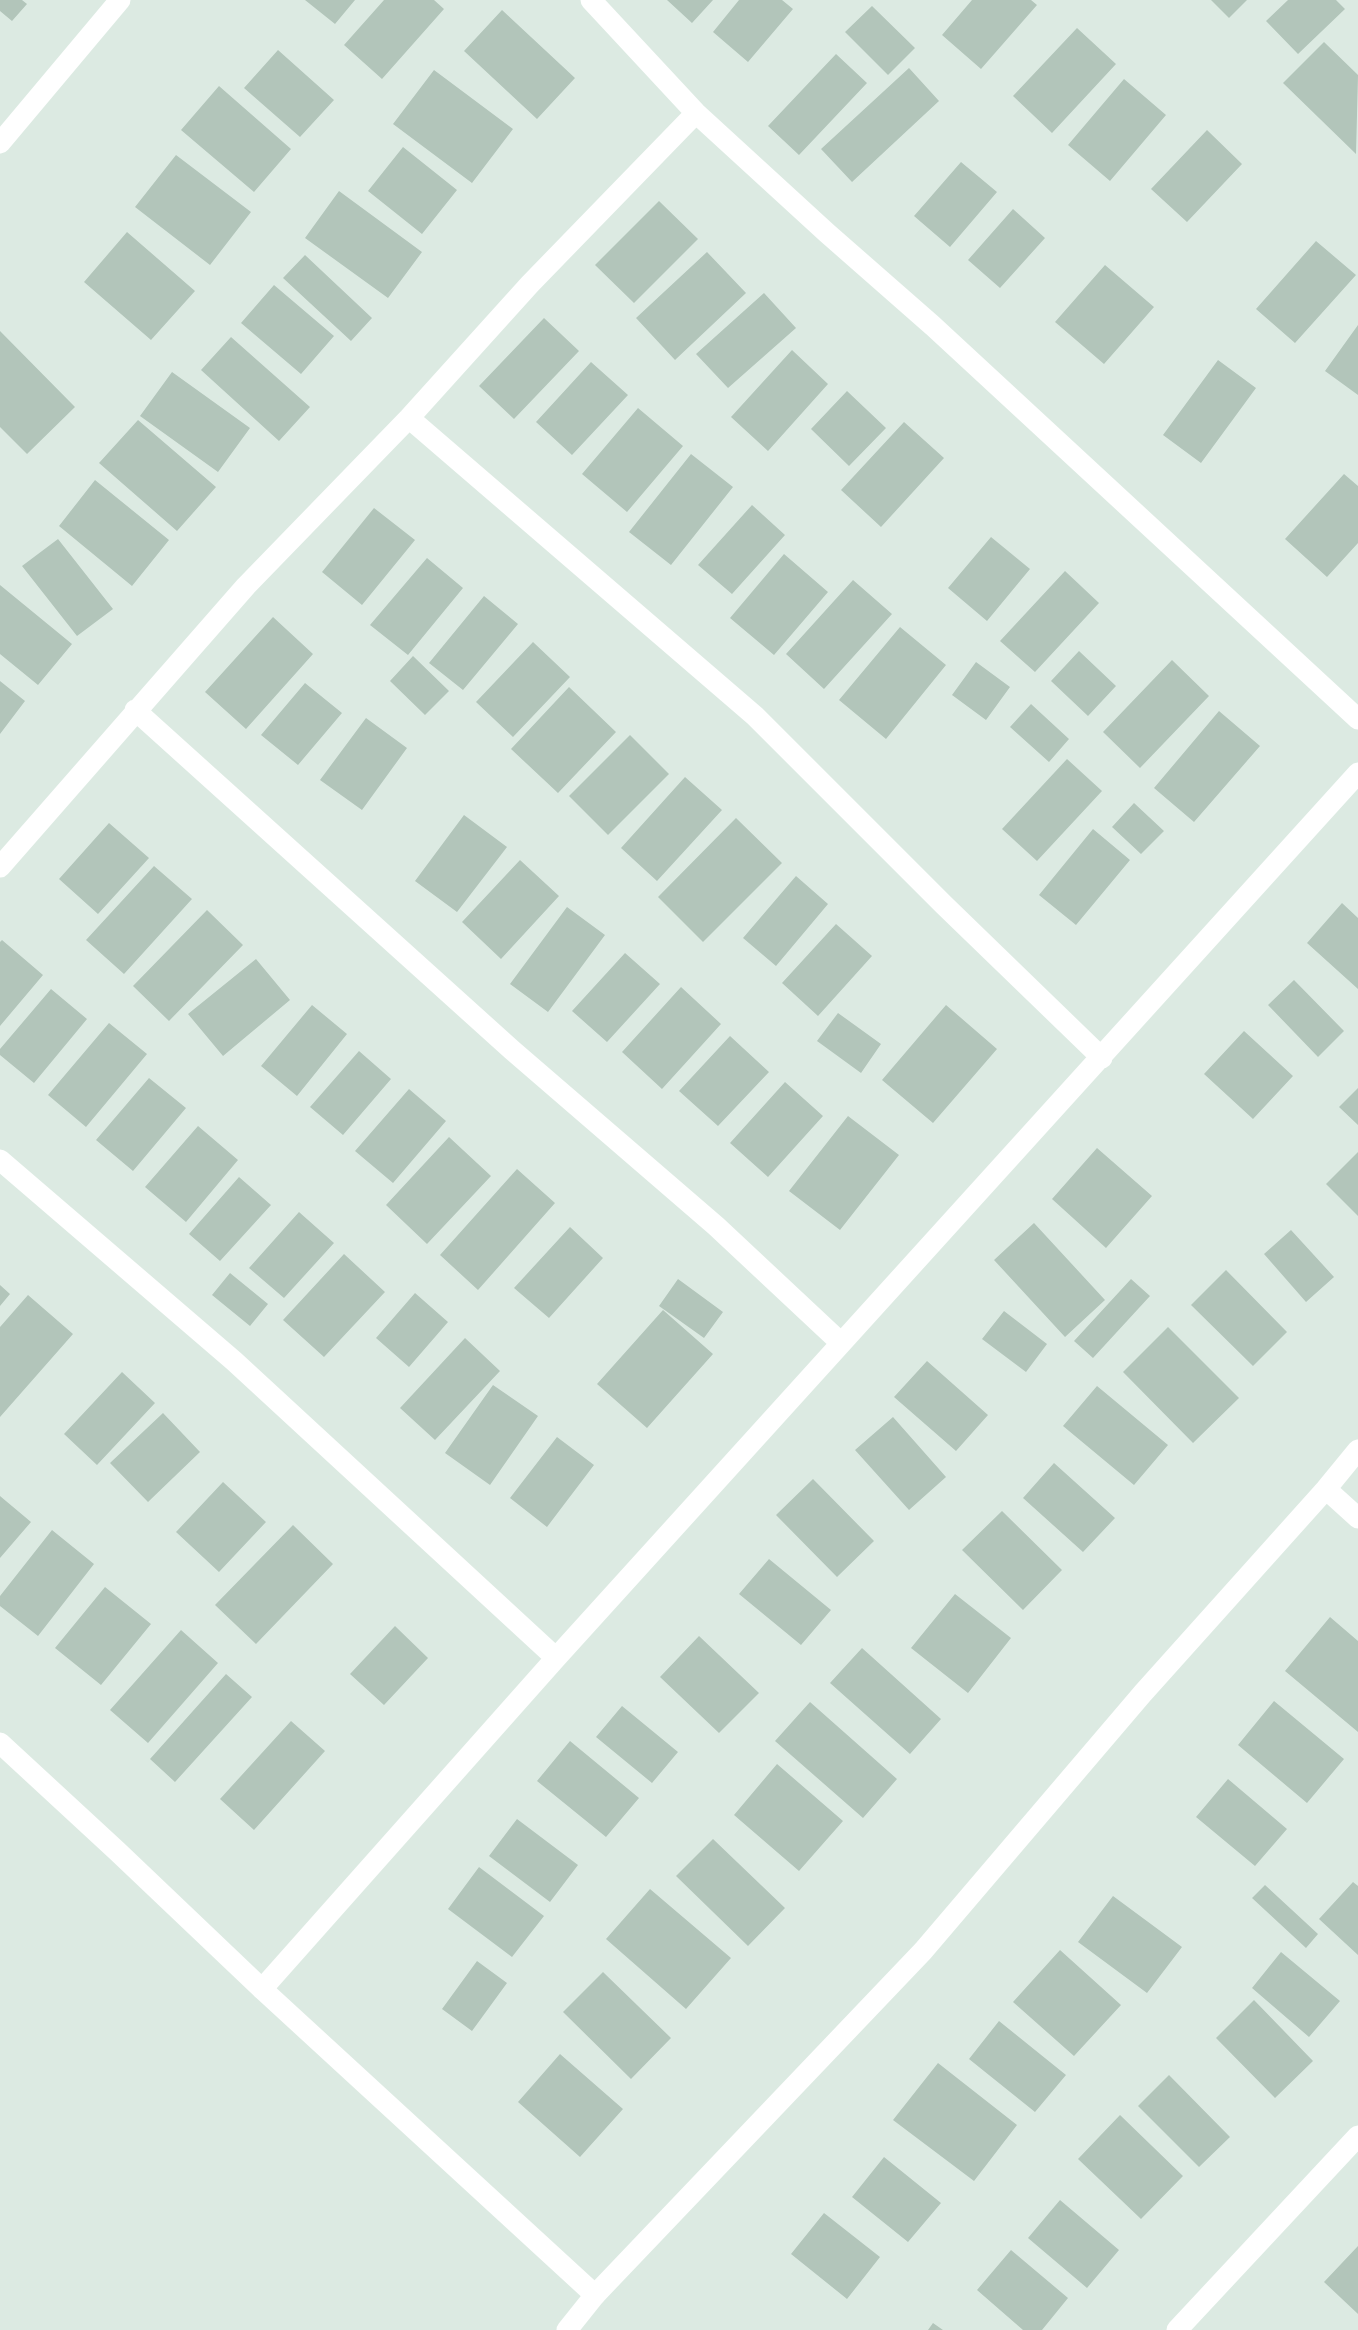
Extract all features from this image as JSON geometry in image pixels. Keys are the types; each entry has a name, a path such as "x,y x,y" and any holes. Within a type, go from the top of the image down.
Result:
{"street":[{"path":"0,143 120,0"},
{"path":"591,0 696,113 933,326 1358,719"},
{"path":"0,867 246,586 409,418 530,284 696,113"},
{"path":"409,418 755,716 1102,1058"},
{"path":"135,710 512,1050 716,1226 841,1343"},
{"path":"262,1989 556,1658 1358,773"},
{"path":"0,1160 234,1360 556,1658"},
{"path":"567,2330 595,2295 923,1951 1143,1693 1358,1450"},
{"path":"1326,1489 1358,1518"},
{"path":"0,1743 262,1989 595,2295"},
{"path":"1177,2330 1358,2136"}],"building":[{"path":"0,0 22,0 27,4 12,21 0,11"},
{"path":"305,0 355,0 335,24"},
{"path":"384,0 434,0 444,9 382,79 344,45"},
{"path":"667,0 713,0 692,23"},
{"path":"739,0 782,0 793,9 748,62 713,32"},
{"path":"972,0 1031,0 1037,5 981,69 942,35"},
{"path":"1211,0 1247,0 1229,18"},
{"path":"1288,0 1336,0 1345,9 1298,54 1266,21"},
{"path":"872,6 915,48 888,75 845,32"},
{"path":"502,10 575,78 537,119 464,51"},
{"path":"1077,28 1116,64 1052,133 1013,96"},
{"path":"1324,42 1358,75 1356,154 1283,83"},
{"path":"278,50 334,100 300,137 244,88"},
{"path":"836,54 867,83 799,155 768,126"},
{"path":"909,68 939,101 852,182 821,149"},
{"path":"434,70 513,129 472,183 393,124"},
{"path":"1124,79 1166,115 1110,181 1068,145"},
{"path":"219,86 291,149 254,192 181,130"},
{"path":"1207,130 1242,164 1187,222 1151,189"},
{"path":"403,147 457,190 422,234 368,191"},
{"path":"176,155 251,212 210,265 135,207"},
{"path":"961,162 997,192 950,247 914,216"},
{"path":"339,191 422,252 388,298 305,238"},
{"path":"659,201 698,239 634,303 595,265"},
{"path":"1013,209 1045,238 1000,288 968,260"},
{"path":"127,232 195,291 151,340 84,282"},
{"path":"1316,241 1356,275 1295,343 1256,309"},
{"path":"707,252 746,293 675,360 636,318"},
{"path":"305,255 372,318 351,341 283,278"},
{"path":"1105,265 1154,307 1104,364 1055,322"},
{"path":"274,285 334,336 301,374 241,323"},
{"path":"764,293 796,328 728,388 696,354"},
{"path":"544,318 579,351 514,419 479,386"},
{"path":"1358,325 1358,395 1325,371"},
{"path":"0,331 75,407 27,454 0,427"},
{"path":"231,337 310,407 279,441 201,370"},
{"path":"792,350 828,384 768,451 731,417"},
{"path":"1218,360 1256,388 1201,463 1163,435"},
{"path":"591,362 628,395 572,455 536,422"},
{"path":"172,372 250,428 218,472 140,416"},
{"path":"847,391 886,428 849,466 811,429"},
{"path":"638,408 683,446 627,512 582,474"},
{"path":"138,420 216,487 177,531 99,463"},
{"path":"904,422 944,458 881,527 841,490"},
{"path":"691,454 733,487 671,565 629,532"},
{"path":"1344,474 1358,486 1358,543 1327,577 1285,539"},
{"path":"95,480 169,540 132,586 59,526"},
{"path":"752,505 785,535 732,594 698,565"},
{"path":"374,508 415,540 362,605 322,572"},
{"path":"991,537 1030,569 987,621 948,588"},
{"path":"58,539 113,609 77,636 22,566"},
{"path":"784,554 828,592 774,655 730,618"},
{"path":"427,558 463,588 408,655 370,625"},
{"path":"1065,571 1099,603 1035,672 1000,641"},
{"path":"853,580 892,614 824,689 786,654"},
{"path":"0,585 72,644 38,685 0,654"},
{"path":"484,596 518,624 463,690 429,663"},
{"path":"273,617 313,654 246,729 205,692"},
{"path":"900,627 946,665 886,739 839,700"},
{"path":"533,642 570,677 513,737 476,702"},
{"path":"1079,651 1116,686 1088,716 1051,681"},
{"path":"413,656 449,691 425,715 390,681"},
{"path":"1172,660 1209,696 1140,768 1103,732"},
{"path":"976,662 1010,687 986,720 952,695"},
{"path":"0,681 25,701 0,734"},
{"path":"305,683 342,713 298,765 261,735"},
{"path":"569,687 616,732 558,793 511,749"},
{"path":"1031,704 1069,739 1049,762 1010,727"},
{"path":"1219,711 1260,746 1194,822 1154,788"},
{"path":"366,718 407,748 362,810 320,780"},
{"path":"630,735 669,774 608,835 569,796"},
{"path":"1067,759 1102,791 1037,861 1002,829"},
{"path":"685,777 722,810 657,881 621,848"},
{"path":"1134,803 1164,831 1141,854 1112,827"},
{"path":"464,815 507,847 457,912 415,881"},
{"path":"736,818 782,863 703,942 658,897"},
{"path":"109,823 149,858 98,914 59,879"},
{"path":"1093,829 1130,860 1076,925 1039,895"},
{"path":"520,860 559,896 501,959 462,922"},
{"path":"154,866 192,899 124,974 86,940"},
{"path":"796,876 828,904 776,966 743,938"},
{"path":"1342,903 1358,918 1358,989 1307,943"},
{"path":"567,907 605,935 548,1012 510,984"},
{"path":"207,910 243,945 169,1021 133,986"},
{"path":"836,924 872,956 818,1016 782,983"},
{"path":"2,940 43,975 0,1026 0,942"},
{"path":"625,953 660,984 607,1042 572,1011"},
{"path":"256,959 290,1000 223,1056 188,1014"},
{"path":"1294,980 1344,1031 1318,1057 1268,1005"},
{"path":"681,987 721,1024 662,1089 622,1052"},
{"path":"51,989 87,1019 34,1083 0,1055 0,1049"},
{"path":"312,1005 347,1034 297,1096 261,1066"},
{"path":"946,1005 997,1049 933,1123 882,1080"},
{"path":"838,1013 881,1044 861,1073 817,1041"},
{"path":"109,1023 147,1054 86,1127 48,1095"},
{"path":"1244,1031 1293,1076 1253,1119 1204,1074"},
{"path":"730,1036 769,1072 718,1126 679,1091"},
{"path":"359,1051 391,1079 343,1135 310,1107"},
{"path":"149,1078 186,1108 133,1171 96,1140"},
{"path":"785,1082 823,1116 768,1177 730,1143"},
{"path":"1358,1088 1358,1125 1339,1107"},
{"path":"409,1089 446,1121 393,1183 355,1151"},
{"path":"848,1116 899,1155 840,1230 789,1191"},
{"path":"198,1126 238,1160 186,1222 145,1187"},
{"path":"449,1137 491,1176 427,1244 386,1205"},
{"path":"1097,1148 1152,1196 1106,1248 1052,1199"},
{"path":"1358,1152 1358,1216 1326,1184"},
{"path":"517,1169 555,1203 478,1290 440,1255"},
{"path":"239,1177 271,1205 220,1261 189,1234"},
{"path":"299,1212 334,1243 284,1298 249,1268"},
{"path":"1034,1223 1105,1300 1065,1337 994,1260"},
{"path":"570,1227 603,1258 549,1318 514,1288"},
{"path":"1291,1230 1334,1277 1306,1302 1264,1254"},
{"path":"344,1254 385,1292 324,1357 283,1320"},
{"path":"1226,1270 1287,1332 1253,1366 1191,1305"},
{"path":"230,1273 268,1304 250,1326 212,1295"},
{"path":"678,1279 723,1312 704,1338 659,1306"},
{"path":"1131,1279 1150,1296 1093,1358 1074,1341"},
{"path":"0,1285 10,1294 0,1306"},
{"path":"415,1293 448,1322 409,1367 376,1338"},
{"path":"28,1295 73,1334 0,1417 0,1327"},
{"path":"663,1310 713,1354 647,1428 597,1384"},
{"path":"1004,1311 1047,1344 1026,1372 982,1339"},
{"path":"1168,1327 1239,1398 1193,1443 1123,1372"},
{"path":"465,1338 500,1371 435,1440 400,1408"},
{"path":"927,1361 988,1415 956,1451 894,1397"},
{"path":"122,1372 155,1403 97,1465 64,1434"},
{"path":"493,1385 538,1416 490,1485 445,1453"},
{"path":"1097,1386 1168,1445 1134,1485 1063,1426"},
{"path":"163,1413 200,1452 148,1502 110,1463"},
{"path":"893,1417 946,1477 909,1510 855,1450"},
{"path":"557,1437 594,1465 547,1527 510,1498"},
{"path":"1054,1463 1115,1518 1083,1552 1023,1498"},
{"path":"813,1479 874,1541 837,1577 776,1515"},
{"path":"223,1482 266,1522 219,1572 176,1532"},
{"path":"0,1496 31,1522 0,1558"},
{"path":"1002,1511 1062,1570 1023,1610 962,1550"},
{"path":"293,1525 333,1564 256,1644 215,1605"},
{"path":"52,1530 94,1564 38,1636 0,1606 0,1596"},
{"path":"769,1559 831,1610 801,1645 739,1594"},
{"path":"105,1587 151,1624 101,1685 55,1648"},
{"path":"955,1594 1011,1638 968,1693 911,1648"},
{"path":"1330,1617 1358,1641 1358,1732 1285,1671"},
{"path":"395,1626 428,1658 384,1705 350,1674"},
{"path":"181,1630 218,1663 148,1743 110,1710"},
{"path":"699,1636 759,1693 719,1733 660,1677"},
{"path":"862,1648 941,1719 910,1754 830,1683"},
{"path":"226,1674 252,1697 175,1782 150,1759"},
{"path":"1274,1701 1344,1759 1307,1803 1238,1745"},
{"path":"810,1702 897,1779 863,1818 775,1741"},
{"path":"622,1706 678,1752 652,1783 596,1737"},
{"path":"291,1721 325,1751 254,1830 220,1799"},
{"path":"570,1741 639,1798 606,1837 537,1781"},
{"path":"777,1764 843,1821 799,1871 734,1815"},
{"path":"1228,1779 1287,1829 1255,1866 1196,1817"},
{"path":"517,1819 578,1865 550,1902 489,1856"},
{"path":"713,1839 785,1908 748,1946 676,1876"},
{"path":"479,1867 544,1916 512,1957 448,1909"},
{"path":"1353,1882 1358,1886 1358,1955 1319,1919"},
{"path":"1265,1885 1318,1934 1306,1948 1252,1898"},
{"path":"650,1889 731,1958 686,2009 606,1939"},
{"path":"1113,1896 1182,1947 1147,1993 1078,1942"},
{"path":"1060,1950 1121,2005 1074,2056 1013,2002"},
{"path":"1281,1952 1340,2001 1309,2037 1252,1988"},
{"path":"477,1961 507,1983 472,2031 442,2009"},
{"path":"603,1972 671,2038 631,2079 563,2012"},
{"path":"1254,2000 1313,2061 1275,2098 1216,2038"},
{"path":"999,2021 1066,2075 1035,2112 969,2059"},
{"path":"560,2054 623,2109 580,2157 518,2102"},
{"path":"938,2063 1017,2125 974,2181 893,2120"},
{"path":"1169,2075 1230,2137 1199,2167 1138,2106"},
{"path":"1120,2115 1183,2176 1141,2219 1078,2159"},
{"path":"884,2157 941,2203 908,2242 852,2197"},
{"path":"1060,2200 1119,2250 1087,2288 1028,2238"},
{"path":"824,2213 880,2257 847,2299 791,2254"},
{"path":"1358,2246 1358,2314 1324,2282"},
{"path":"1011,2250 1068,2298 1042,2330 1023,2330 977,2290"},
{"path":"933,2323 943,2330 928,2330"}]}
